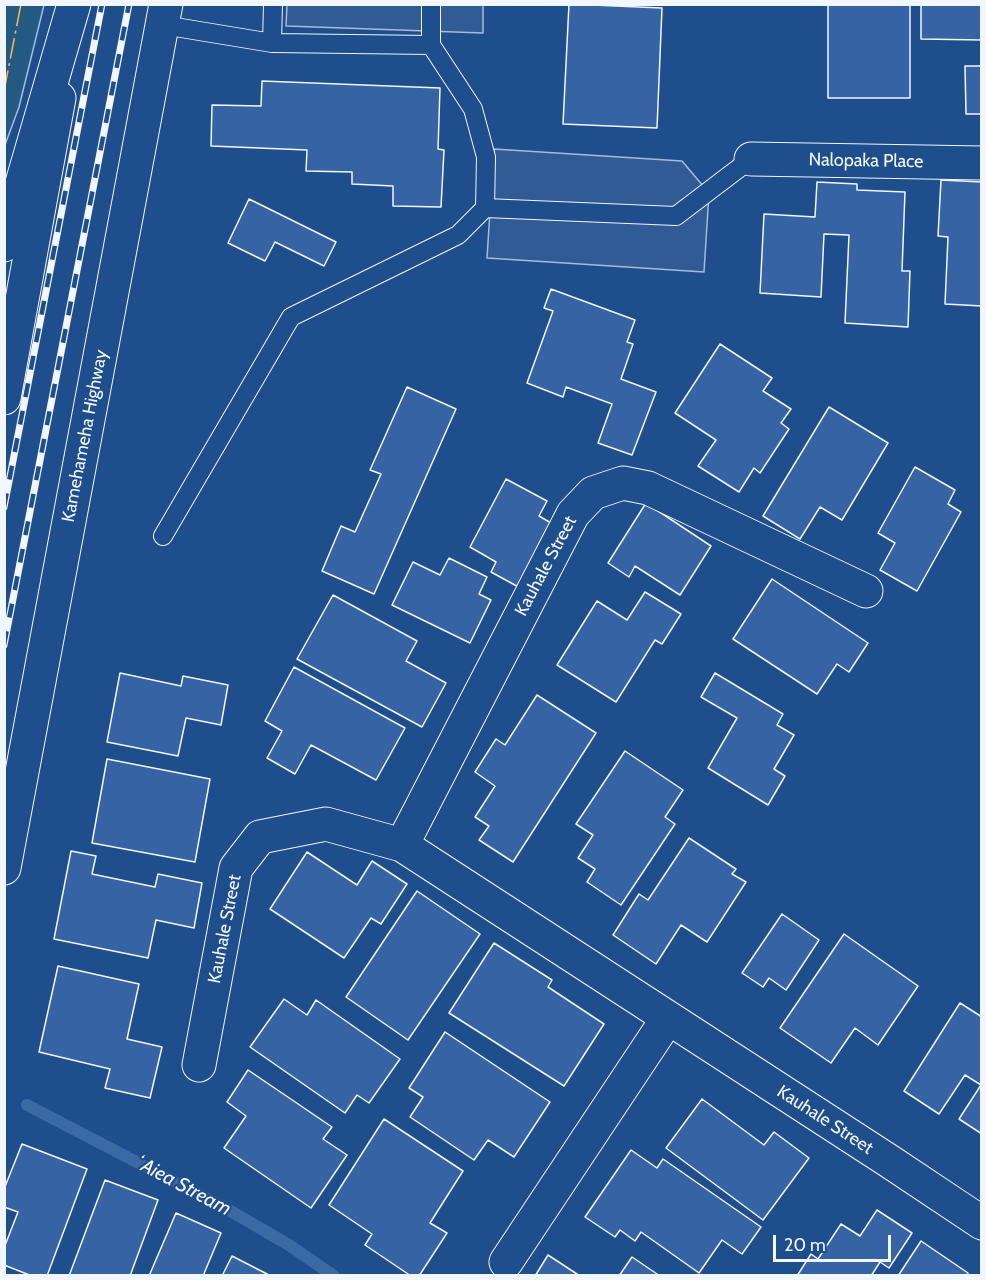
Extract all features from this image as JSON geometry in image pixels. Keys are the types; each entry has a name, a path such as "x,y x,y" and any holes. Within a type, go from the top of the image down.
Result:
{"main road":[{"path":"4,245 75,4"},
{"path":"4,398 75,4"},
{"name":"Kamehameha Highway","path":"4,868 165,15"},
{"name":"Nalopaka Place","path":"751,159 981,163"},
{"name":"Kauhale Street","path":"402,845 573,514 593,493 623,483 648,488 866,591"},
{"name":"Kauhale Street","path":"200,1065 236,868 260,837 326,824 402,845 981,1223"},
{"path":"506,1262 668,1018"}],"lane":[{"path":"272,43 273,4"},
{"path":"164,536 291,317 458,235 485,207 486,157 473,109 431,45 431,4"},
{"path":"165,15 272,43 431,45"},
{"path":"485,207 676,216 751,159"}],"shaded area":[{"path":"5,4 44,5 19,107 5,145"},
{"path":"287,5 483,5 483,33 286,26"},
{"path":"494,149 682,161 709,193 704,272 487,258"}],"building":[{"path":"569,4 662,8 657,128 563,124"},
{"path":"828,4 910,4 910,98 828,98"},
{"path":"921,4 982,4 982,40 921,39"},
{"path":"965,66 982,66 982,114 966,114"},
{"path":"262,81 440,88 438,149 444,150 441,207 393,206 393,186 352,184 352,172 306,171 307,150 211,146 212,105 261,106"},
{"path":"941,180 982,182 982,306 945,304 948,237 938,236"},
{"path":"817,182 857,184 857,190 905,192 902,271 910,271 908,327 845,323 849,235 824,234 821,297 760,293 764,214 815,217"},
{"path":"249,199 336,242 324,266 275,242 265,261 228,243"},
{"path":"551,289 635,320 627,342 633,344 621,379 656,392 632,455 598,443 612,404 566,387 563,397 527,383 553,311 544,308"},
{"path":"720,344 772,378 763,391 791,409 781,423 789,429 760,473 754,468 739,492 698,466 716,440 675,413"},
{"path":"407,387 456,409 374,594 322,571 341,526 355,532 381,474 370,470"},
{"path":"829,407 888,443 842,520 820,507 800,539 763,516"},
{"path":"915,467 955,490 948,504 961,512 917,591 880,570 895,543 878,533"},
{"path":"506,479 547,501 539,516 558,527 524,590 491,572 496,562 470,547"},
{"path":"646,503 711,546 680,595 635,566 629,577 608,563"},
{"path":"449,558 487,577 479,594 491,600 470,643 392,605 413,562 440,575"},
{"path":"772,579 868,643 849,672 837,664 817,694 733,639"},
{"path":"645,592 681,614 662,644 655,640 616,702 557,665 597,601 627,620"},
{"path":"333,595 417,641 406,661 446,683 422,727 297,659"},
{"path":"294,667 405,728 376,780 311,745 295,774 267,758 282,731 265,721"},
{"path":"120,673 181,686 183,676 228,685 221,725 186,718 178,756 107,742"},
{"path":"715,673 783,714 777,725 794,735 774,769 785,776 768,805 708,768 737,718 701,697"},
{"path":"537,695 596,733 513,862 479,840 489,826 475,817 495,786 475,772 496,739 505,745"},
{"path":"625,751 683,790 665,817 675,824 621,905 587,882 595,869 578,858 593,835 576,824"},
{"path":"107,759 210,779 195,862 92,843"},
{"path":"689,838 736,869 732,874 746,882 707,942 681,925 656,964 613,935 639,894 648,900"},
{"path":"71,851 96,856 92,874 155,887 158,874 202,883 194,928 156,920 148,958 54,939"},
{"path":"307,852 357,885 372,861 407,884 381,924 371,918 344,958 270,909"},
{"path":"417,891 480,934 408,1040 346,997"},
{"path":"782,914 819,940 786,990 769,978 763,987 742,973"},
{"path":"844,934 918,986 878,1045 855,1028 831,1063 780,1028"},
{"path":"494,943 552,980 548,987 604,1024 564,1086 449,1013"},
{"path":"58,966 139,984 127,1039 162,1047 150,1098 105,1088 110,1069 39,1052"},
{"path":"284,999 307,1015 316,1000 400,1059 369,1103 357,1095 345,1113 250,1047"},
{"path":"960,1003 982,1017 982,1134 959,1119 981,1085 965,1075 939,1114 904,1091"},
{"path":"445,1032 550,1102 514,1157 488,1140 474,1160 410,1117 423,1097 409,1088"},
{"path":"248,1070 332,1127 323,1139 347,1155 311,1208 224,1148 246,1116 227,1102"},
{"path":"702,1099 764,1145 774,1132 809,1158 763,1220 666,1148"},
{"path":"384,1119 463,1171 430,1223 447,1233 419,1276 411,1276 365,1245 372,1234 329,1205"},
{"path":"22,1144 87,1169 47,1276 32,1276 4,1265 4,1248 18,1212 4,1207 4,1189"},
{"path":"631,1150 657,1168 663,1159 761,1227 742,1254 722,1240 699,1273 641,1232 635,1241 620,1230 615,1237 585,1217"},
{"path":"105,1180 158,1200 130,1276 69,1276"},
{"path":"877,1210 912,1233 889,1268 880,1262 871,1276 797,1276 811,1254 818,1259 841,1224 860,1236"},
{"path":"176,1213 221,1233 203,1276 149,1276"},
{"path":"921,1241 968,1273 966,1276 898,1276"},
{"path":"548,1255 580,1276 535,1276"},
{"path":"232,1256 269,1275 269,1276 222,1276"},
{"path":"632,1257 660,1276 619,1276"}],"waterway":[{"name":"ʻAiea Stream","path":"27,1105 227,1209 289,1245 334,1276"}],"railway":[{"path":"4,507 102,4"},
{"path":"4,645 129,4"}],"power":[{"path":"4,91 21,4"}]}
